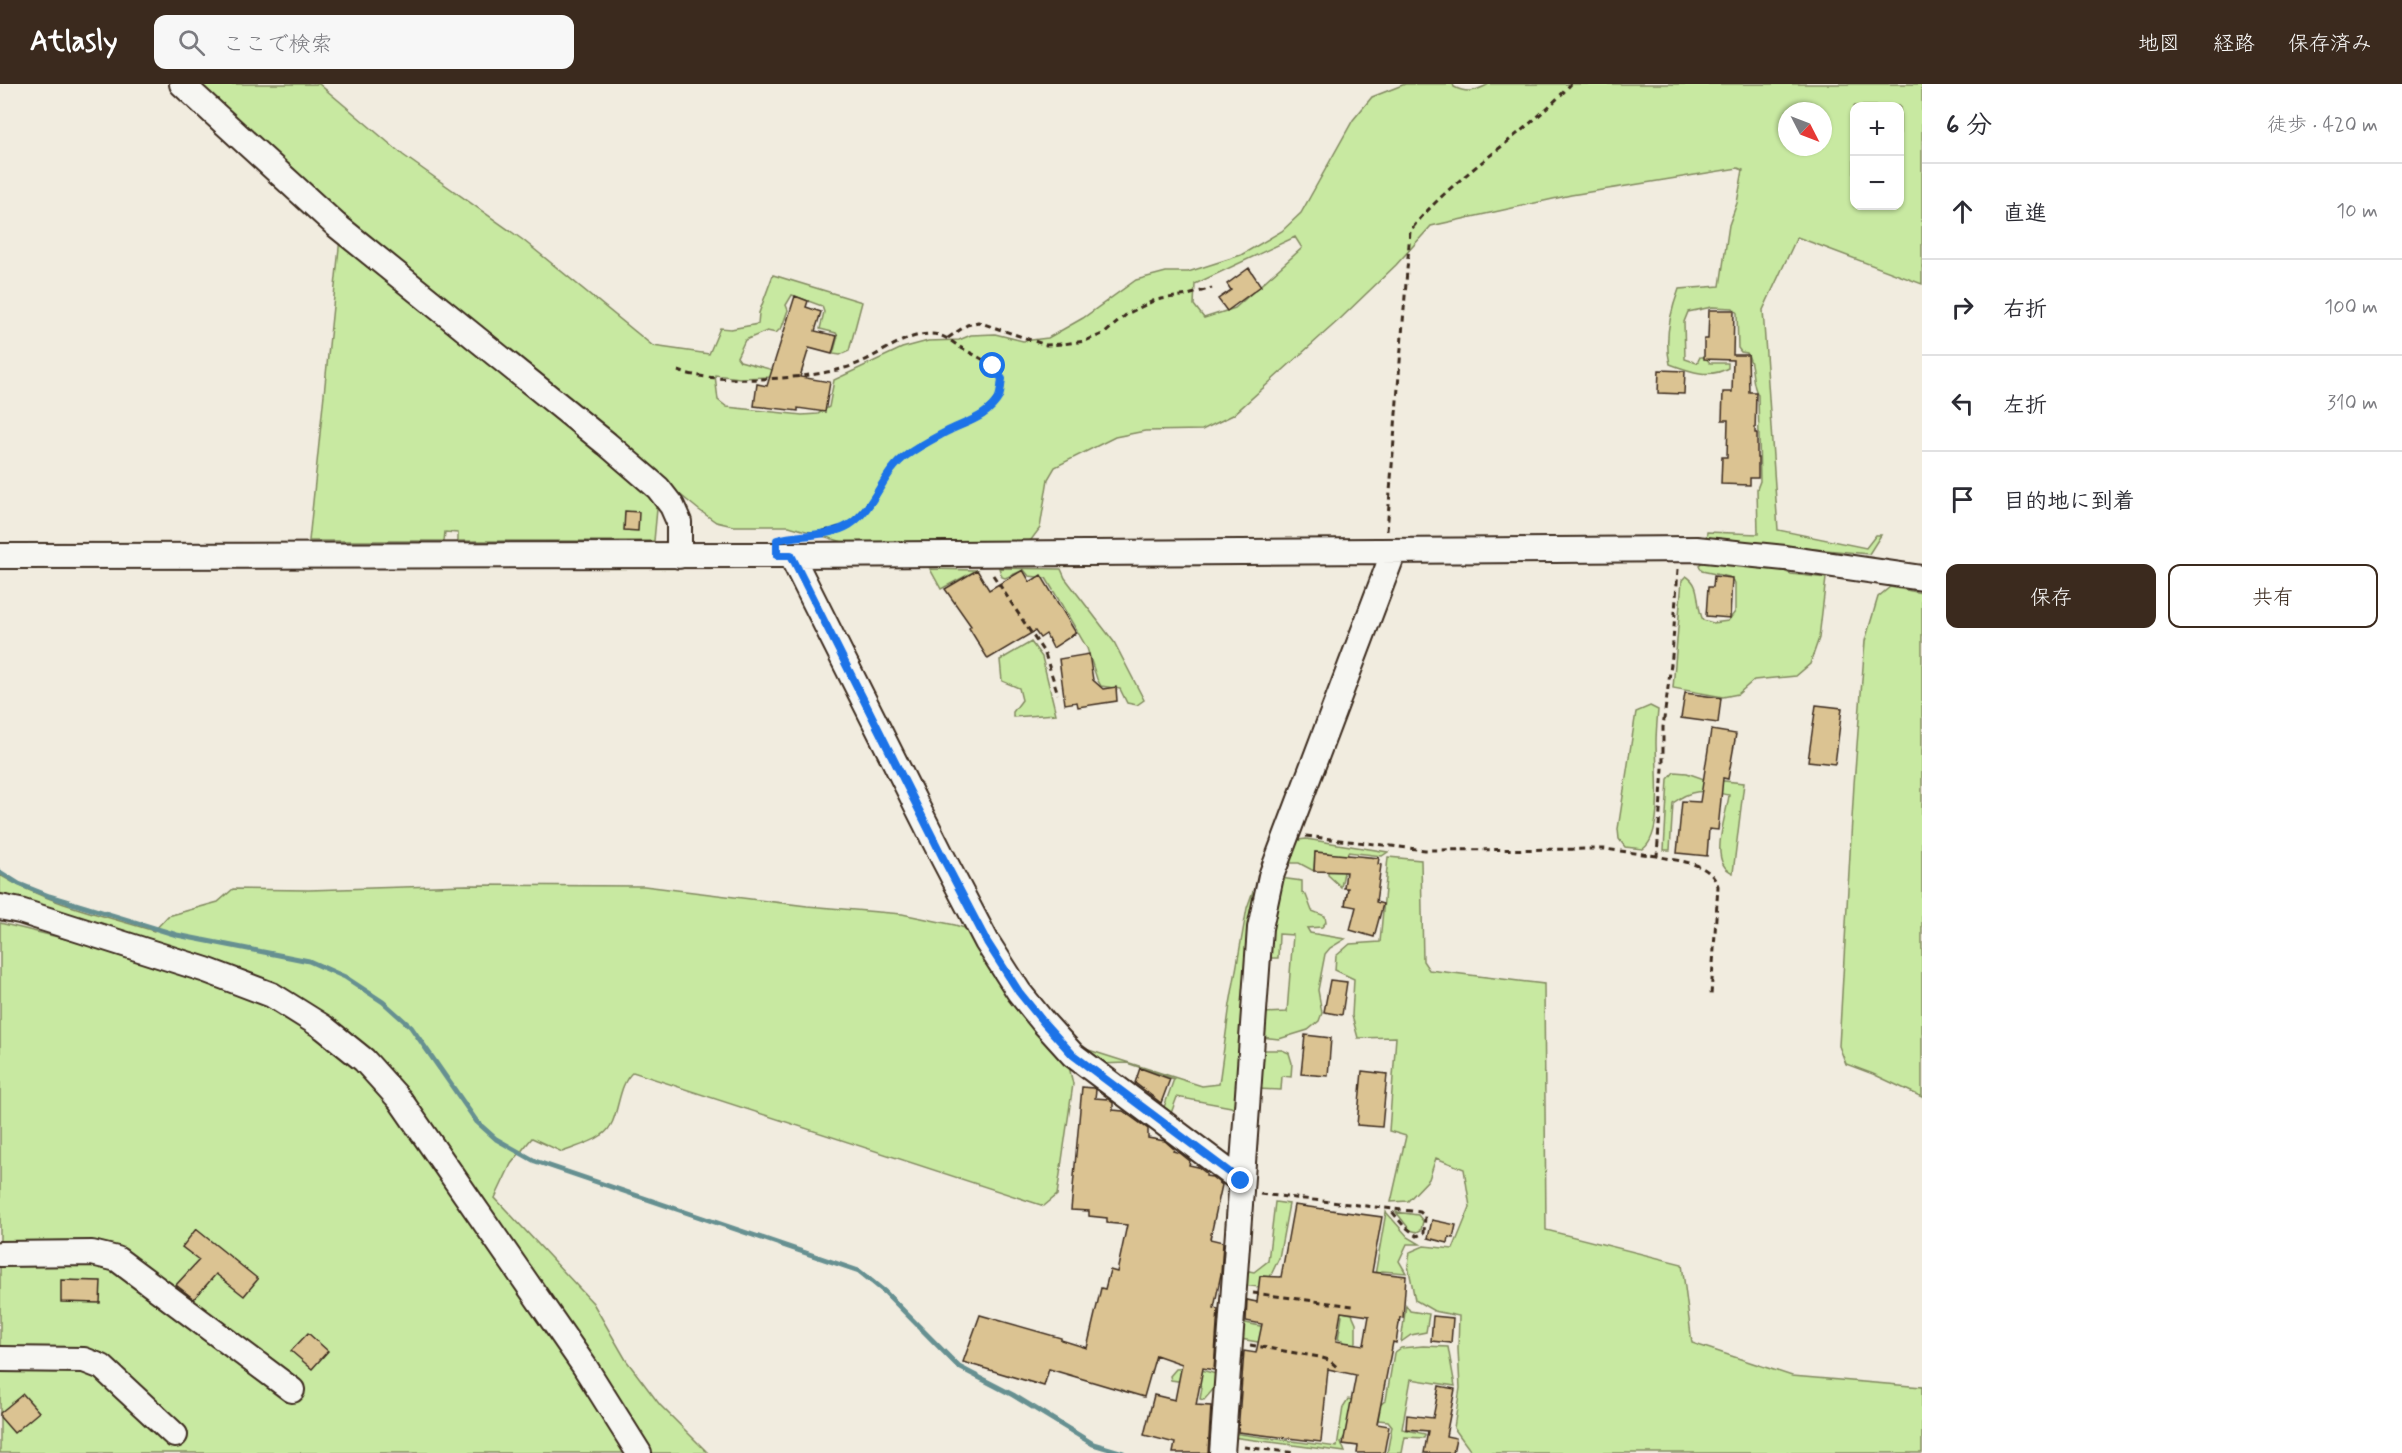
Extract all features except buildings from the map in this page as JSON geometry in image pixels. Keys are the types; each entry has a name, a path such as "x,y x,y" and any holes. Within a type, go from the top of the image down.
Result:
{"street":[{"path":"182,84 336,225 608,444 658,488 672,506 679,522 679,556"},
{"path":"0,556 679,556 1679,549 1738,552 1922,578"},
{"path":"1222,1449 1260,928 1271,876 1390,551"},
{"path":"791,555 943,858 987,942 1019,992 1073,1055 1241,1186"},
{"path":"0,907 20,911 206,970 273,995 323,1027 364,1060 400,1100 585,1366 639,1453"},
{"path":"0,1254 93,1253 117,1259 292,1390"},
{"path":"0,1359 84,1360 102,1367 175,1435"}],"path":[{"path":"1390,551 1410,231 1427,208 1548,110 1571,84"},
{"path":"948,338 968,325 978,322 1046,345 1085,340 1105,333 1128,314 1155,300 1188,295 1212,288"},
{"path":"678,371 694,376 782,380 854,365 898,343 930,334 948,338 966,351 982,357 993,366 1002,379 999,396 982,414 905,456 893,468 866,508 849,525 809,534"},
{"path":"1657,856 1663,768 1663,727 1672,656 1679,549"},
{"path":"980,554 1045,654 1058,694"},
{"path":"1287,834 1425,850 1605,849 1695,864 1714,876 1718,886 1711,996"},
{"path":"1241,1186 1420,1212 1425,1216 1424,1233 1416,1236 1410,1234 1390,1209"},
{"path":"1233,1291 1353,1306"},
{"path":"1229,1342 1319,1357 1329,1360 1340,1369"},
{"path":"1222,1449 1296,1453"}],"green space":[{"path":"192,84 319,84 403,155 523,240 653,346 709,354 720,328 731,329 758,324 759,313 773,275 862,302 849,351 840,355 833,354 838,336 836,333 820,329 824,312 822,306 792,295 786,305 788,310 782,327 776,333 767,331 745,340 737,357 740,361 773,370 772,377 740,378 715,375 718,400 727,407 802,415 818,414 829,407 834,380 902,348 928,341 959,340 971,335 995,334 1023,341 1048,338 1083,318 1136,280 1166,272 1188,272 1241,255 1282,231 1301,213 1353,120 1372,97 1405,84 1453,84 1454,87 1468,91 1489,84 1922,84 1922,284 1797,237 1763,310 1778,530 1866,548 1876,535 1881,535 1869,554 1706,539 1707,532 1758,534 1757,489 1760,481 1758,395 1747,353 1741,352 1738,348 1737,313 1733,308 1712,307 1688,312 1684,322 1685,359 1697,363 1700,357 1705,357 1710,363 1728,363 1728,368 1714,373 1699,373 1670,364 1668,336 1679,289 1720,286 1729,225 1737,203 1743,170 1738,168 1571,195 1431,226 1396,265 1340,319 1233,415 1202,430 1145,431 1115,437 1055,467 1048,479 1040,528 1031,540 1016,546 853,545 789,526 733,526 716,522 367,240","holes":["1295,237 1302,248 1235,308 1204,318 1194,305 1195,284"]},
{"path":"340,238 647,486 657,509 654,541 458,541 458,533 445,532 444,541 309,541"},
{"path":"1704,561 1779,569 1791,574 1826,578 1819,638 1810,664 1796,676 1754,680 1738,694 1723,697 1673,688 1682,580 1686,576 1694,584 1703,620 1713,623 1728,621 1735,612 1735,583 1729,577 1702,571 1699,565"},
{"path":"999,568 1061,569 1065,578 1114,642 1144,700 1137,705 1127,703 1120,689 1101,686 1087,648 1046,578 1029,576 1024,570 1005,578 1002,577"},
{"path":"930,569 977,570 941,589"},
{"path":"1890,587 1922,593 1922,1097 1846,1064 1839,1046 1854,784 1865,641 1878,597"},
{"path":"1031,642 1042,657 1056,714 1013,717 1013,712 1022,700 1019,688 1002,681 1000,660"},
{"path":"1650,706 1658,710 1657,800 1654,830 1650,841 1643,849 1625,847 1619,839 1618,829 1636,712"},
{"path":"1674,772 1687,773 1704,779 1744,783 1733,873 1725,868 1720,849 1720,838 1729,795 1694,792 1673,803 1670,850 1664,850 1668,779"},
{"path":"1306,839 1388,852 1382,856 1348,852 1341,887 1328,875 1328,853 1315,852 1314,871 1299,863 1290,863 1285,858 1291,841"},
{"path":"1388,857 1421,860 1423,961 1429,970 1544,984 1546,1230 1682,1264 1692,1343 1792,1376 1922,1387 1922,1453 1470,1453 1454,1428 1460,1388 1459,1316 1434,1311 1415,1300 1408,1265 1410,1252 1424,1246 1453,1249 1470,1207 1464,1169 1436,1158 1429,1179 1408,1201 1391,1202 1406,1136 1389,1131 1396,1037 1358,1038 1352,1016 1354,979 1335,970 1336,956 1350,944 1380,942"},
{"path":"0,875 55,901 154,931 168,916 218,902 233,889 309,890 466,885 644,886 807,906 902,914 955,925 974,931 1068,1062 1073,1084 1057,1195 1044,1206 633,1072 623,1086 612,1122 602,1135 588,1143 562,1152 532,1138 511,1164 495,1198 593,1303 626,1360 660,1405 708,1453 0,1453 0,923 123,953 145,938 24,901 0,896"},
{"path":"1280,878 1302,881 1302,893 1306,895 1312,911 1325,916 1326,922 1322,927 1307,928 1310,933 1345,939 1325,954 1318,990 1322,1013 1319,1021 1308,1030 1279,1039 1261,1037 1263,1013 1287,1012 1293,935 1279,934 1278,958 1266,958"},
{"path":"1253,891 1238,1112 1231,1107 1177,1097 1170,1116 1163,1110 1174,1079 1127,1063 1099,1064 1076,1046 1202,1086 1219,1084 1230,1004 1247,908"},
{"path":"1258,1050 1282,1050 1289,1053 1292,1063 1291,1077 1282,1076 1281,1090 1257,1089"},
{"path":"1275,1202 1289,1204 1279,1258 1270,1277 1260,1276 1259,1287 1242,1285 1244,1270 1254,1272 1268,1261"},
{"path":"1386,1212 1408,1237 1420,1244 1407,1244 1399,1261 1406,1273 1382,1271 1375,1275"},
{"path":"1396,1212 1418,1215 1423,1221 1421,1230 1417,1232 1410,1230"},
{"path":"1247,1300 1243,1320 1246,1323 1294,1333 1291,1348 1241,1339 1241,1301"},
{"path":"1406,1305 1410,1311 1429,1314 1426,1332 1411,1335 1401,1342"},
{"path":"1342,1312 1352,1314 1356,1323 1356,1342 1337,1359 1342,1340 1338,1339 1342,1316 1330,1314"},
{"path":"1448,1347 1455,1386 1411,1379 1402,1429 1425,1434 1424,1438 1405,1437 1402,1453 1387,1453 1392,1426 1388,1421 1357,1418 1341,1442 1345,1452 1232,1437 1232,1433 1337,1447 1343,1407 1348,1399 1380,1405 1386,1400 1394,1353 1401,1348"},
{"path":"1194,1368 1220,1375 1218,1384 1204,1400 1200,1399 1202,1388 1199,1384 1171,1380 1170,1376 1176,1369"}],"waterway":[{"path":"0,872 19,884 49,896 177,935 309,961 345,977 383,1002 411,1027 477,1122 496,1139 535,1161 859,1271 885,1292 959,1367 1013,1395 1093,1444 1123,1453"}],"route":[{"path":"993,366 1002,379 999,396 982,414 905,456 893,468 866,508 849,525 777,540 777,555 791,555 943,858 987,942 1019,992 1073,1055 1241,1181"}]}
